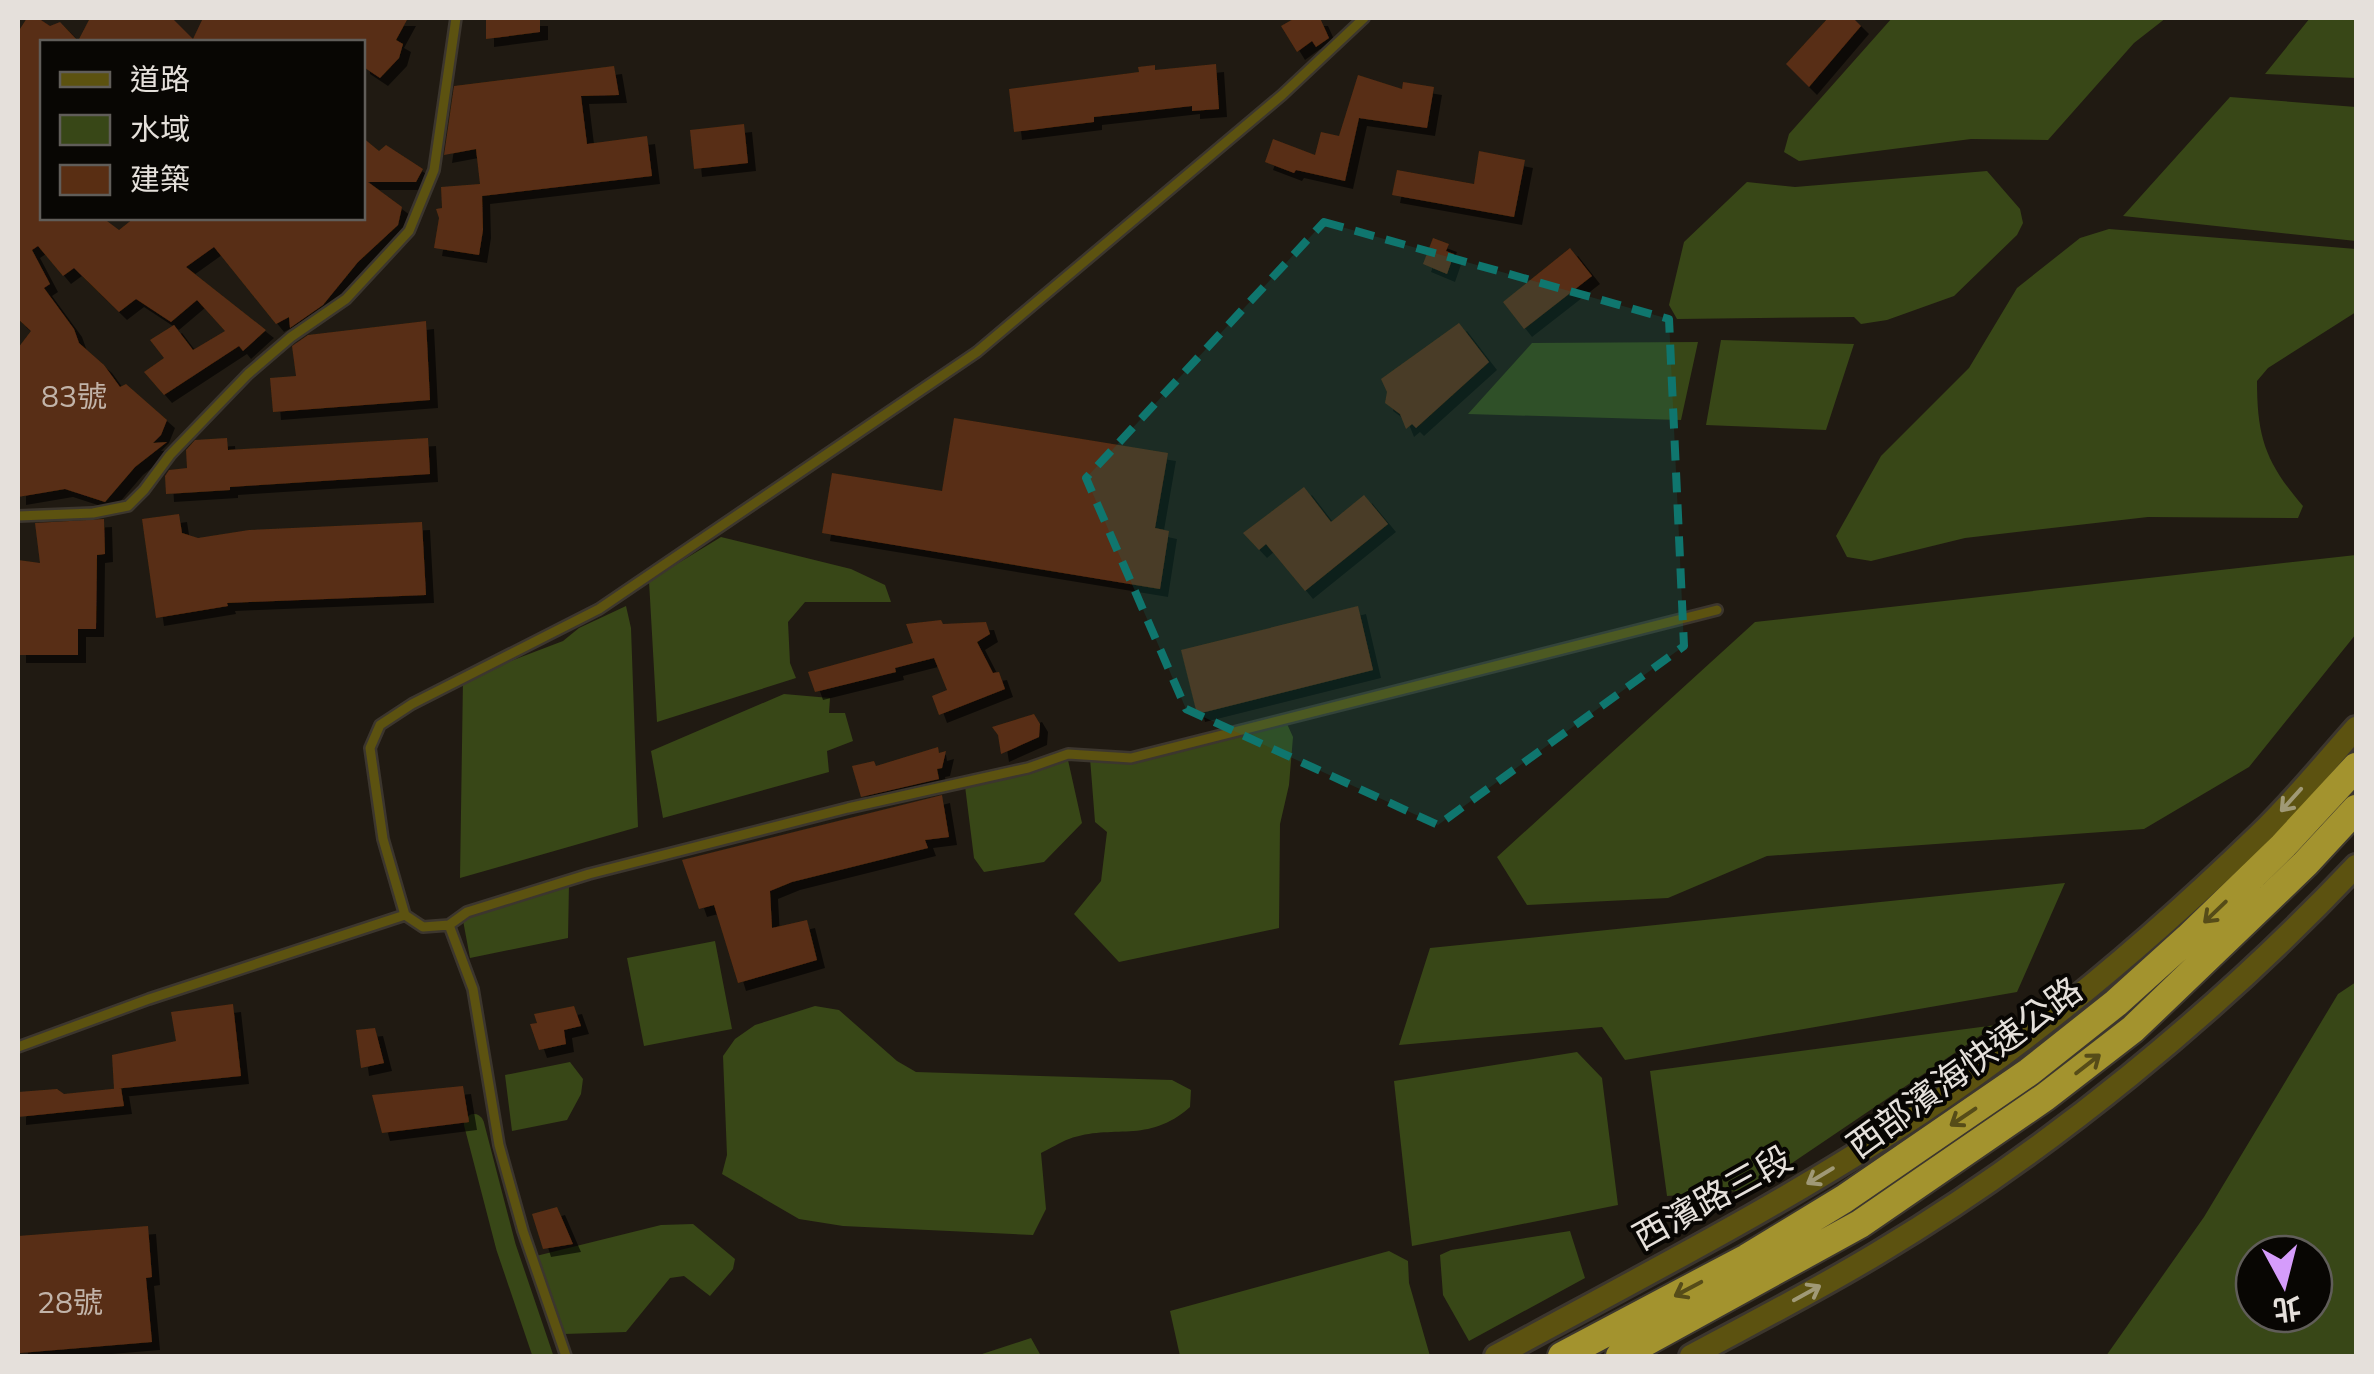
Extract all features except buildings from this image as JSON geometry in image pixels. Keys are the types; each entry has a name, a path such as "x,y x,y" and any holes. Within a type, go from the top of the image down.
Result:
{"highway":[{"name":"西部濱海快速公路","path":"1562,1356 1812,1219 2029,1072 2116,1003 2188,938 2356,768"},
{"name":"西部濱海快速公路","path":"1620,1356 1860,1224 2045,1097 2133,1029 2305,864 2356,808"}],"street":[{"name":"西濱路三段","path":"1496,1356 1742,1222 1924,1111 2092,984 2165,920 2262,832 2356,728"},
{"path":"1691,1356 1878,1253 2067,1124 2146,1061 2322,902 2356,866"}],"lane":[{"path":"18,516 93,513 128,506 170,455 248,374 291,337 346,299 409,232 434,170 456,18"},
{"path":"1364,18 1282,95 977,352 598,610 380,724 370,748 383,838 405,916 423,927 449,925 467,912 589,874 848,808 1028,768 1068,754 1131,758 1716,610"},
{"path":"18,1047 294,950 405,916"},
{"path":"449,925 473,989 499,1145 523,1231 566,1356"}],"highlighted area":[{"path":"1324,222 1669,319 1684,646 1438,825 1186,709 1086,478"}],"water":[{"path":"1892,18 2166,18 2134,43 2048,140 1971,139 1799,161 1784,152 1789,134"},
{"path":"2310,18 2356,18 2356,78 2265,74"},
{"path":"2230,97 2356,107 2356,241 2123,216"},
{"path":"1987,171 2020,209 2023,223 2017,235 1954,296 1887,320 1861,324 1854,317 1677,319 1669,305 1684,242 1747,182 1795,187"},
{"path":"2109,229 2356,249 2356,312 2268,368 2257,381 2259,419 2266,449 2303,506 2298,518 2148,517 1965,538 1871,561 1847,557 1836,536 1881,456 1969,368 2017,288 2080,238"},
{"path":"1721,340 1854,344 1826,430 1706,425"},
{"path":"1698,342 1681,420 1468,414 1532,343"},
{"path":"721,537 851,569 885,585 891,602 805,602 788,622 790,663 796,678 657,722 649,581"},
{"path":"2356,555 2356,634 2249,767 2144,829 1767,856 1668,898 1527,905 1497,857 1755,622"},
{"path":"626,606 631,628 638,827 460,878 463,679 563,641 579,628"},
{"path":"784,694 830,698 829,713 845,713 853,741 827,751 829,772 663,818 651,751"},
{"path":"1283,715 1293,737 1289,785 1280,824 1279,928 1119,962 1074,914 1101,881 1107,832 1095,822 1090,758 1116,758"},
{"path":"1068,760 1082,823 1044,862 984,872 974,858 965,786"},
{"path":"569,883 568,938 470,958 462,915"},
{"path":"2065,883 2017,992 1625,1060 1602,1027 1399,1045 1430,948"},
{"path":"715,941 732,1029 644,1046 627,958"},
{"path":"2356,982 2356,1356 2106,1356 2204,1217 2338,994"},
{"path":"815,1006 839,1010 897,1061 916,1072 1172,1080 1191,1090 1190,1107 1159,1126 1085,1135 1041,1153 1046,1209 1033,1235 843,1226 799,1219 722,1174 727,1155 723,1056 735,1039 755,1025"},
{"path":"1996,1025 1752,1190 1667,1196 1650,1071"},
{"path":"1577,1052 1602,1078 1618,1205 1412,1246 1394,1081"},
{"path":"570,1062 583,1079 581,1094 567,1120 512,1131 505,1075"},
{"path":"693,1224 735,1259 733,1269 710,1296 684,1276 670,1278 626,1332 564,1334 554,1323 536,1256 661,1225"},
{"path":"1570,1231 1585,1278 1469,1341 1443,1295 1440,1255"},
{"path":"1389,1251 1408,1261 1409,1283 1430,1356 1180,1356 1170,1311"},
{"path":"1031,1338 1041,1356 976,1356"}],"waterway":[{"path":"474,1124 506,1247 543,1356"}]}
